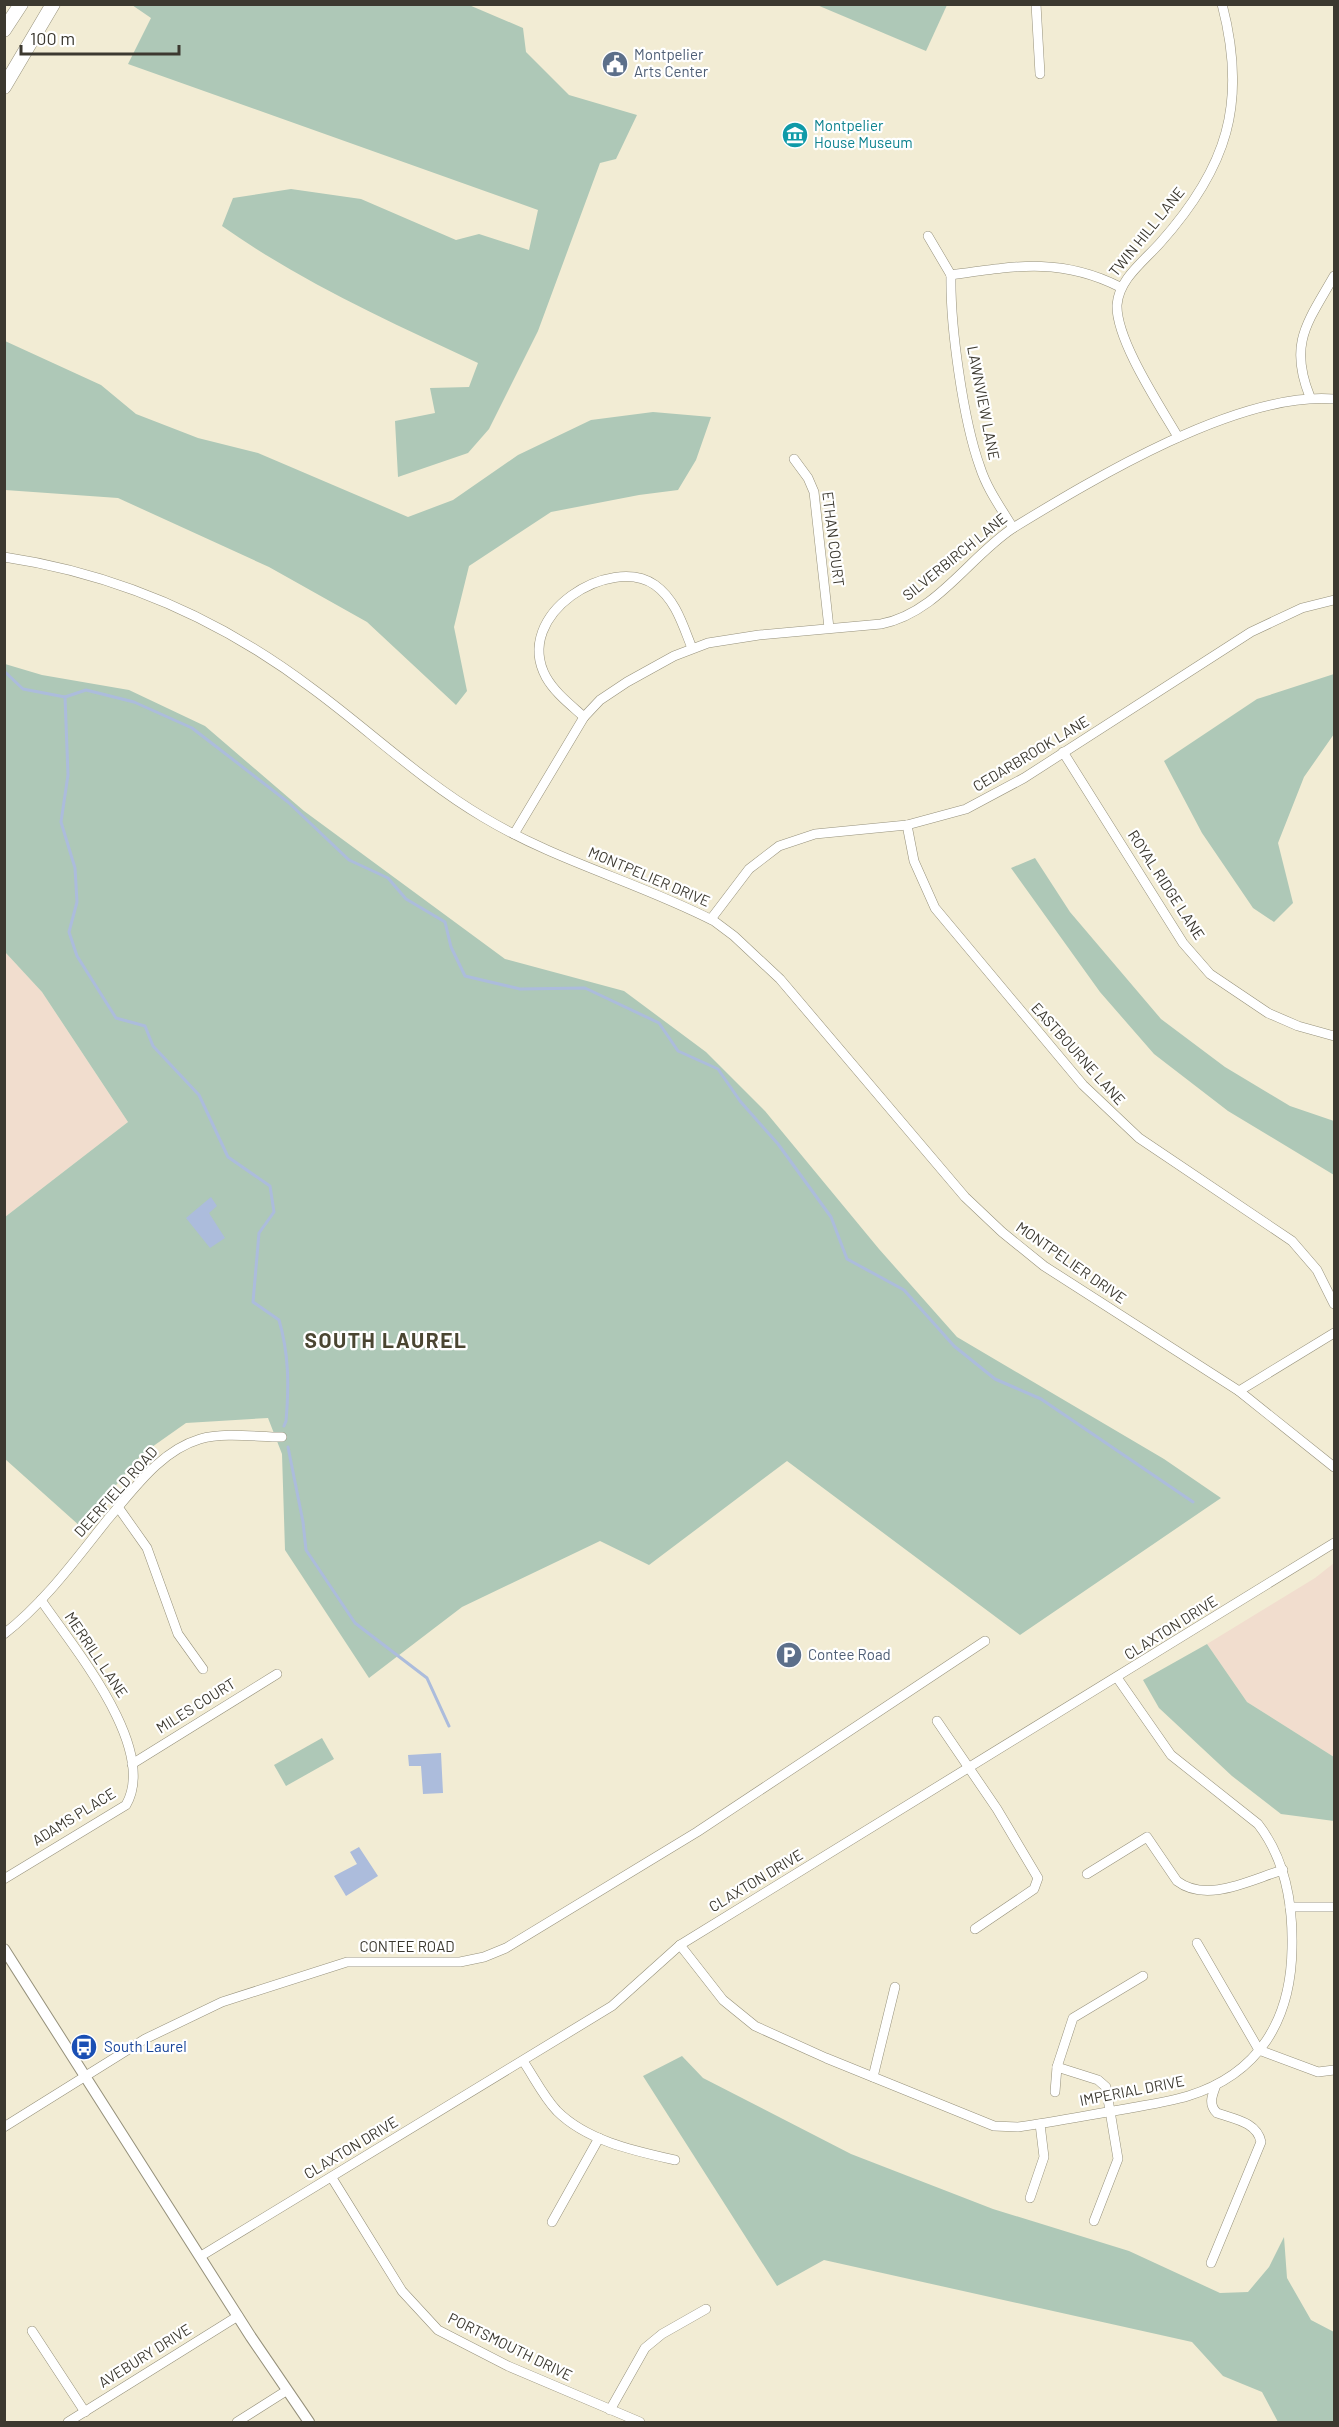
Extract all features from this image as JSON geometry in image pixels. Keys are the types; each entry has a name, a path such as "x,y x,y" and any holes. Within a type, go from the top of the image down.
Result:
{"main road":[{"path":"4,30 21,4"},
{"path":"4,87 53,4"}],"street":[{"path":"1036,4 1040,74"},
{"name":"TWIN HILL LANE","path":"1178,437 1123,335 1117,307 1120,287 1190,206 1220,153 1231,116 1234,82 1232,55 1221,4"},
{"path":"928,236 951,275 1004,267 1048,265 1097,275 1120,287"},
{"name":"LAWNVIEW LANE","path":"951,275 958,360 975,453 986,482 1013,528"},
{"path":"1310,397 1299,362 1299,348 1308,324 1335,276"},
{"name":"SILVERBIRCH LANE","path":"514,834 585,717 600,700 627,682 692,648 727,640 881,624 913,613 1013,528 1178,437 1223,420 1310,397 1335,399"},
{"name":"ETHAN COURT","path":"794,459 808,478 814,492 829,628"},
{"name":"MONTPELIER DRIVE","path":"4,557 52,565 109,581 204,619 273,659 453,796 514,834 711,919 734,936 780,979 965,1197 1002,1232 1044,1266 1239,1391 1335,1467"},
{"path":"585,717 553,688 545,675 540,655 544,625 555,607 566,599 615,577 636,577 648,581 661,590 673,604 692,648"},
{"name":"CEDARBROOK LANE","path":"711,919 744,873 779,846 815,834 907,825 966,809 1007,788 1251,632 1302,608 1335,600"},
{"name":"ROYAL RIDGE LANE","path":"1064,752 1178,935 1210,974 1268,1012 1298,1026 1335,1036"},
{"name":"EASTBOURNE LANE","path":"907,825 914,861 935,908 1083,1085 1139,1138 1292,1241 1317,1270 1335,1304"},
{"path":"1239,1391 1335,1333"},
{"name":"DEERFIELD ROAD","path":"4,1634 41,1600 156,1466 190,1443 219,1436 282,1437"},
{"path":"118,1508 147,1548 178,1634 203,1669"},
{"name":"CLAXTON DRIVE","path":"201,2256 612,2006 680,1945 1118,1679 1335,1543"},
{"name":"MERRILL LANE","path":"41,1600 115,1709 125,1734 132,1764"},
{"name":"CONTEE ROAD","path":"4,2127 145,2039 196,2012 316,1972 354,1962 460,1962 484,1957 506,1948 697,1832 984,1641"},
{"name":"MILES COURT","path":"132,1764 277,1674"},
{"name":"IMPERIAL DRIVE","path":"680,1945 723,2000 755,2026 993,2126 1017,2127 1111,2111 1185,2097 1216,2085 1243,2067 1260,2050 1275,2030 1288,1992 1292,1967 1290,1907 1283,1870 1276,1853 1258,1824 1171,1755 1118,1679"},
{"path":"938,1721 1038,1878 1034,1889 975,1929"},
{"name":"ADAMS PLACE","path":"4,1879 53,1847 126,1805 130,1798 132,1764"},
{"path":"1087,1874 1148,1837 1177,1881 1184,1887 1214,1891 1283,1870"},
{"path":"1290,1907 1335,1906"},
{"path":"1197,1943 1260,2050 1318,2072 1335,2070"},
{"path":"4,1949 286,2391 309,2422"},
{"path":"1055,2092 1057,2067 1073,2018 1143,1976"},
{"path":"873,2077 895,1987"},
{"path":"523,2061 556,2109 574,2124 599,2138 675,2160"},
{"path":"1057,2067 1102,2082 1111,2111 1118,2159 1094,2221"},
{"path":"1211,2263 1261,2142 1259,2133 1254,2127 1217,2113 1212,2108 1210,2100 1216,2085"},
{"path":"1030,2198 1044,2157 1040,2124"},
{"path":"552,2222 599,2138"},
{"name":"PORTSMOUTH DRIVE","path":"332,2178 402,2291 430,2323 466,2346 640,2422"},
{"path":"610,2409 645,2348 662,2334 706,2309"},
{"name":"AVEBURY DRIVE","path":"68,2422 238,2316"},
{"path":"32,2331 85,2412"},
{"path":"237,2422 286,2391"}],"shaded area":[{"path":"5,952 42,992 128,1122 5,1217"},
{"path":"1334,1563 1334,1757 1247,1702 1207,1644 1315,1578"}],"green space":[{"path":"132,5 469,5 523,28 526,52 569,95 637,115 616,159 600,163 538,331 489,429 468,453 398,477 395,421 435,413 430,388 469,387 478,363 315,283 222,226 233,198 291,189 361,199 456,240 479,234 529,250 538,210 128,64 151,18"},
{"path":"817,5 947,5 926,51"},
{"path":"5,341 101,385 136,414 198,438 258,453 408,517 453,500 518,455 591,420 653,412 711,417 696,460 678,490 551,512 469,566 454,627 467,691 456,705 367,622 269,567 118,498 5,490"},
{"path":"5,664 42,675 129,690 205,726 304,811 505,959 624,991 706,1052 765,1111 879,1249 957,1337 1164,1459 1221,1498 1020,1635 787,1461 649,1565 600,1541 462,1607 369,1678 285,1550 282,1454 268,1418 186,1423 142,1454 81,1527 5,1459 5,1217 128,1122 42,992 5,952"},
{"path":"1334,674 1334,734 1304,777 1278,843 1293,903 1274,922 1253,908 1202,833 1164,761 1257,699"},
{"path":"1035,858 1070,912 1161,1019 1225,1067 1290,1106 1334,1121 1334,1175 1228,1111 1154,1054 1100,992 1011,868"},
{"path":"1207,1644 1247,1702 1334,1757 1334,1821 1281,1814 1232,1776 1159,1708 1143,1680"},
{"path":"322,1738 334,1759 286,1786 274,1765"},
{"path":"682,2056 703,2078 851,2154 993,2209 1129,2251 1220,2293 1248,2292 1269,2267 1284,2237 1287,2278 1311,2320 1334,2332 1334,2422 1278,2422 1262,2392 1223,2376 1192,2342 824,2260 777,2286 643,2076"}],"water":[{"path":"211,1197 217,1206 209,1213 225,1238 210,1248 186,1218"},
{"path":"441,1753 443,1793 423,1794 421,1766 409,1766 408,1755"},
{"path":"359,1847 378,1876 346,1896 334,1876 357,1864 350,1852"}],"waterway":[{"path":"4,671 23,689 65,697 68,775 61,822 75,868 77,902 69,932 77,956 116,1018 145,1026 153,1046 199,1095 228,1157 270,1186 274,1212 259,1233 253,1302 279,1320 288,1383 284,1426"},
{"path":"65,697 86,690 134,702 192,728 288,802 349,860 388,878 406,899 445,922 451,947 465,976 520,989 585,988 659,1023 678,1051 718,1069 740,1101 778,1144 831,1217 847,1259 904,1290 954,1346 995,1379 1041,1399 1193,1502"},
{"path":"288,1447 303,1522 306,1550 355,1623 427,1678 449,1726"}],"place":[{"name":"Montpelier Arts Center","path":"615,64"},
{"name":"Montpelier House Museum","path":"795,135"},
{"name":"Contee Road","path":"789,1655"},
{"name":"South Laurel","path":"84,2047"}],"district":[{"name":"SOUTH LAUREL","path":"386,1341"}]}
